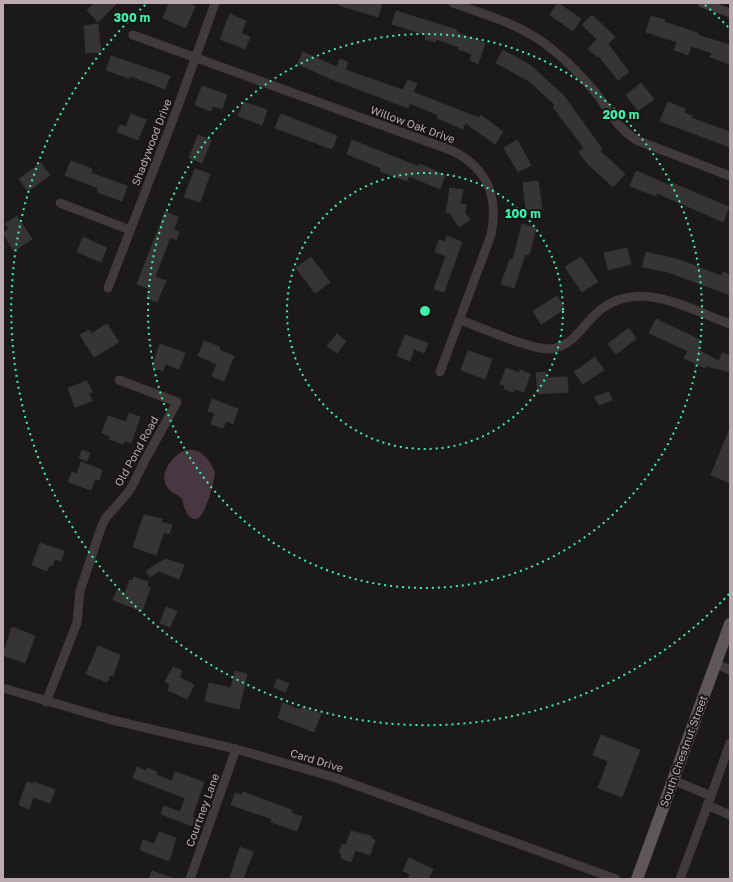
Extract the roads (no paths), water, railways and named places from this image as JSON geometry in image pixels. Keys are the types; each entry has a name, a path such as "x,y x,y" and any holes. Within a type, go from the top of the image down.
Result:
{"main road":[{"name":"South Chestnut Street","path":"638,879 730,624"}],"street":[{"name":"Shadywood Drive","path":"108,288 196,58 215,3"},
{"path":"453,3 507,23 534,36 551,48 591,87 622,131 636,140 730,176"},
{"path":"702,3 730,13"},
{"name":"Willow Oak Drive","path":"133,35 453,151 467,158 476,166 484,177 491,191 494,222 491,235 440,372"},
{"path":"60,203 130,230"},
{"path":"460,320 534,347 548,349 567,344 578,336 599,311 612,302 629,296 661,298 730,324"},
{"name":"Old Pond Road","path":"46,702 76,623 80,592 101,528 109,515 130,490 176,402 119,380"},
{"path":"716,664 730,670"},
{"name":"Card Drive","path":"3,688 46,702 112,720 236,749 336,778 616,879"},
{"path":"680,879 730,743"},
{"name":"Courtney Lane","path":"190,879 236,749"},
{"path":"673,780 711,796"},
{"path":"708,805 730,814"}]}
